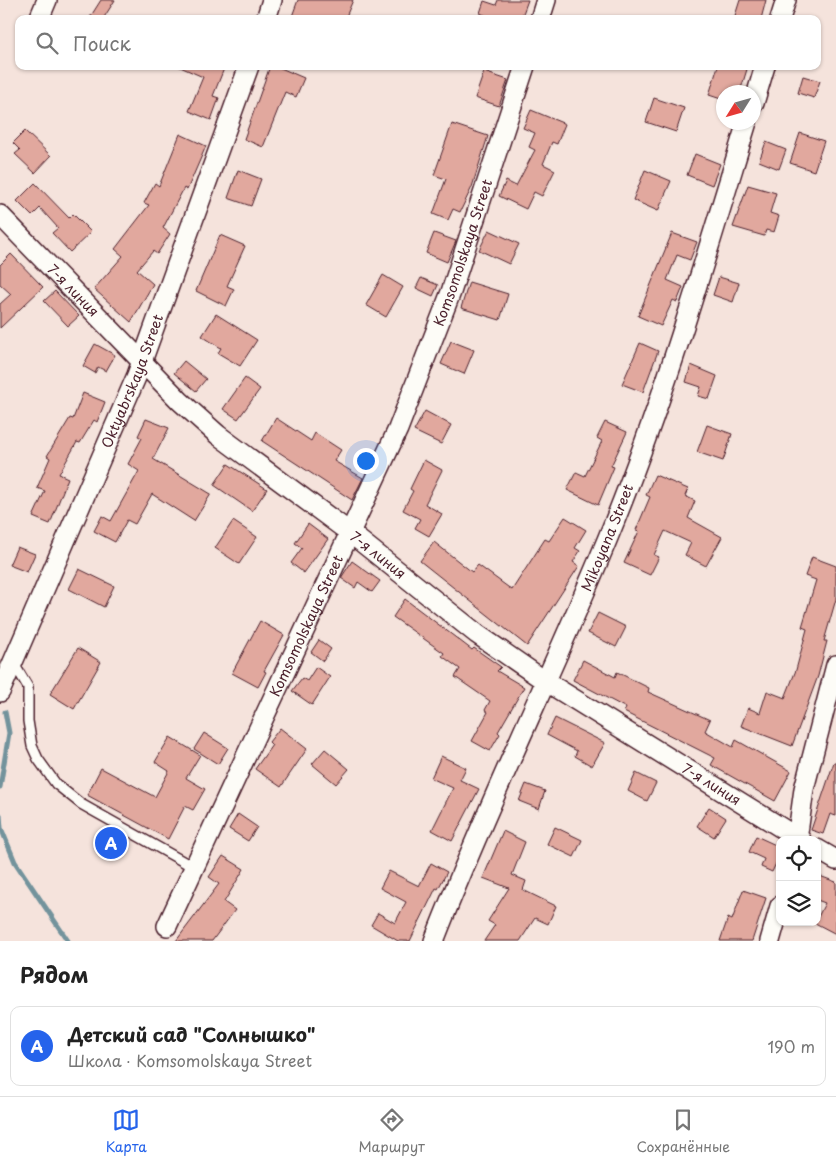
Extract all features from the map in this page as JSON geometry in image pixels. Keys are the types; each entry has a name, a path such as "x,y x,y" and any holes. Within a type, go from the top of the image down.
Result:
{"street":[{"path":"41,15 47,0"},
{"path":"267,15 272,0"},
{"path":"541,15 546,0"},
{"path":"781,15 786,0"},
{"name":"Oktyabrskaya Street","path":"0,692 142,360 248,70"},
{"name":"Komsomolskaya Street","path":"167,926 398,430 451,292 524,70"},
{"path":"759,85 764,70"},
{"name":"Mikoyana Street","path":"434,941 467,856 607,540 661,400 745,130"},
{"name":"7-я линия","path":"0,215 180,401 218,435 349,532 477,634 545,682 794,836"},
{"path":"799,836 799,811 836,665"},
{"path":"821,851 836,860"},
{"path":"770,941 776,920"}],"lane":[{"path":"13,661 28,687 28,721 32,746 56,784 81,804 193,867"}],"building":[{"path":"101,0 115,0 106,15 92,15"},
{"path":"298,0 353,0 347,15 292,15"},
{"path":"498,0 528,0 522,15 485,15 480,13 484,1 496,5"},
{"path":"740,0 766,0 762,15 735,15"},
{"path":"187,70 223,70 213,96 219,98 211,120 189,111 203,77"},
{"path":"269,70 285,70 304,78 296,97 285,92 263,147 244,139"},
{"path":"717,70 747,70 742,85 716,85 716,97 709,95"},
{"path":"484,72 508,80 499,106 475,98"},
{"path":"803,76 820,81 814,98 798,93"},
{"path":"654,98 684,108 676,132 646,122"},
{"path":"531,110 565,124 557,144 552,142 543,164 555,170 542,196 534,192 526,209 499,196 506,181 516,186 535,150 529,147 535,133 523,128"},
{"path":"452,124 488,136 472,187 460,212 453,209 448,220 433,214 446,179 434,175"},
{"path":"25,131 51,156 35,173 15,154 20,150 13,143"},
{"path":"800,133 824,141 814,171 790,163"},
{"path":"180,134 206,146 187,190 184,188 163,228 170,234 157,254 153,251 137,270 153,284 131,322 94,289 123,256 115,249 149,205 144,203 155,183 159,186"},
{"path":"766,142 786,150 779,169 759,161"},
{"path":"695,154 720,164 712,185 687,175"},
{"path":"238,170 261,179 251,206 228,198"},
{"path":"645,170 671,181 658,211 633,200"},
{"path":"35,183 69,218 73,214 91,232 70,252 52,233 58,228 40,208 32,216 17,201"},
{"path":"748,185 776,193 770,213 779,216 774,232 766,230 764,236 733,227"},
{"path":"489,230 519,244 509,264 479,250"},
{"path":"434,233 456,241 447,262 426,253"},
{"path":"672,233 697,242 690,260 677,255 667,280 683,287 677,302 673,300 661,326 638,316"},
{"path":"220,235 245,246 227,286 234,289 226,306 196,291"},
{"path":"11,254 43,287 0,328 0,304 11,294 0,284 0,265"},
{"path":"383,275 403,287 386,317 366,305"},
{"path":"719,277 739,283 733,302 713,295"},
{"path":"421,278 438,285 433,296 416,288"},
{"path":"469,282 508,294 500,320 461,308"},
{"path":"55,291 79,316 68,326 44,301"},
{"path":"216,314 257,340 240,366 218,353 221,348 202,336"},
{"path":"451,341 474,350 464,374 441,364"},
{"path":"640,343 658,351 643,392 622,384"},
{"path":"95,344 115,355 106,371 98,367 95,373 83,366"},
{"path":"184,361 206,379 196,391 174,373"},
{"path":"691,365 717,376 709,399 698,396 701,387 686,382"},
{"path":"245,378 260,389 238,419 223,409"},
{"path":"83,393 105,402 97,422 94,420 80,443 77,442 59,474 68,478 50,524 33,517 45,491 37,488 50,458 47,456 70,418 73,419"},
{"path":"425,411 451,425 441,444 414,431"},
{"path":"276,418 311,441 315,433 341,450 334,461 363,478 352,500 262,441"},
{"path":"146,419 169,428 153,459 211,494 194,521 152,494 135,524 127,520 115,542 94,531 102,516 111,521 139,471 128,464 142,438 138,436"},
{"path":"605,422 627,432 611,466 614,467 598,505 567,490 576,472 585,476 602,441 597,438"},
{"path":"707,425 732,434 723,461 697,452"},
{"path":"424,460 442,470 425,504 442,514 429,536 415,528 420,519 403,510 413,491 410,489"},
{"path":"228,464 267,489 252,511 214,485"},
{"path":"655,475 688,489 685,496 695,501 688,518 722,537 706,566 685,555 691,543 665,531 654,555 659,557 650,575 624,563 639,531 636,530 650,497 646,495"},
{"path":"565,517 586,530 575,548 580,551 573,562 579,566 527,646 420,561 434,542 472,572 478,565 512,590 545,539 549,541"},
{"path":"233,521 257,537 239,564 215,548"},
{"path":"308,524 328,539 304,573 291,563 302,548 295,543"},
{"path":"17,547 35,554 27,572 9,565"},
{"path":"812,557 836,566 836,599 824,641 827,641 818,676 792,746 741,726 748,708 760,713 767,691 785,698 796,670 807,629 802,627 816,580 805,576"},
{"path":"352,561 380,581 372,592 358,582 355,588 341,578"},
{"path":"79,569 114,586 104,607 69,589"},
{"path":"405,599 472,650 474,648 501,667 497,671 524,687 498,732 500,734 490,751 472,741 488,712 485,710 490,701 455,677 460,669 442,656 444,653 393,617"},
{"path":"598,613 626,627 616,647 588,633"},
{"path":"260,621 284,635 264,671 266,672 258,687 232,673"},
{"path":"319,640 331,649 323,661 311,652"},
{"path":"78,648 101,662 74,709 50,694"},
{"path":"583,660 615,677 617,672 649,688 648,692 710,720 705,731 733,747 736,740 791,771 775,801 711,765 715,758 624,712 626,708 573,680"},
{"path":"316,667 330,677 312,705 292,691 302,678 307,681"},
{"path":"555,718 605,743 592,766 575,756 577,751 547,735"},
{"path":"280,728 307,749 281,787 255,769 272,745 269,742"},
{"path":"204,733 228,748 218,764 194,749"},
{"path":"170,737 200,755 186,778 205,789 193,810 185,806 168,839 87,795 101,768 155,797 169,771 155,762"},
{"path":"325,749 349,769 336,784 312,764"},
{"path":"441,756 466,768 460,780 479,789 452,841 432,830 453,788 431,778"},
{"path":"834,762 836,762 836,816 830,814 823,834 811,830"},
{"path":"636,773 656,783 647,801 628,791"},
{"path":"526,784 545,791 539,809 519,801"},
{"path":"709,807 726,818 714,837 697,826"},
{"path":"238,814 257,827 248,841 229,829"},
{"path":"555,827 582,840 574,857 547,844"},
{"path":"503,831 525,842 512,875 526,881 523,890 556,906 548,924 535,918 520,941 484,941 495,925 488,921 509,888 483,878"},
{"path":"756,836 776,845 776,864 772,872 761,867 764,859 749,852"},
{"path":"223,856 244,869 224,902 235,910 212,941 176,941 219,884 209,877"},
{"path":"431,863 447,872 438,889 436,888 410,941 398,941 371,925 378,913 395,923 406,902 380,888 389,871 419,886"},
{"path":"821,876 836,882 836,934 821,926 821,911 825,903 821,902"},
{"path":"743,890 766,898 752,941 720,941 728,918 732,920"}],"waterway":[{"path":"0,787 9,733 5,712"},
{"path":"0,815 1,828 15,862 68,941"}],"place":[{"name":"Детский сад \"Солнышко\"","path":"111,843"}]}
